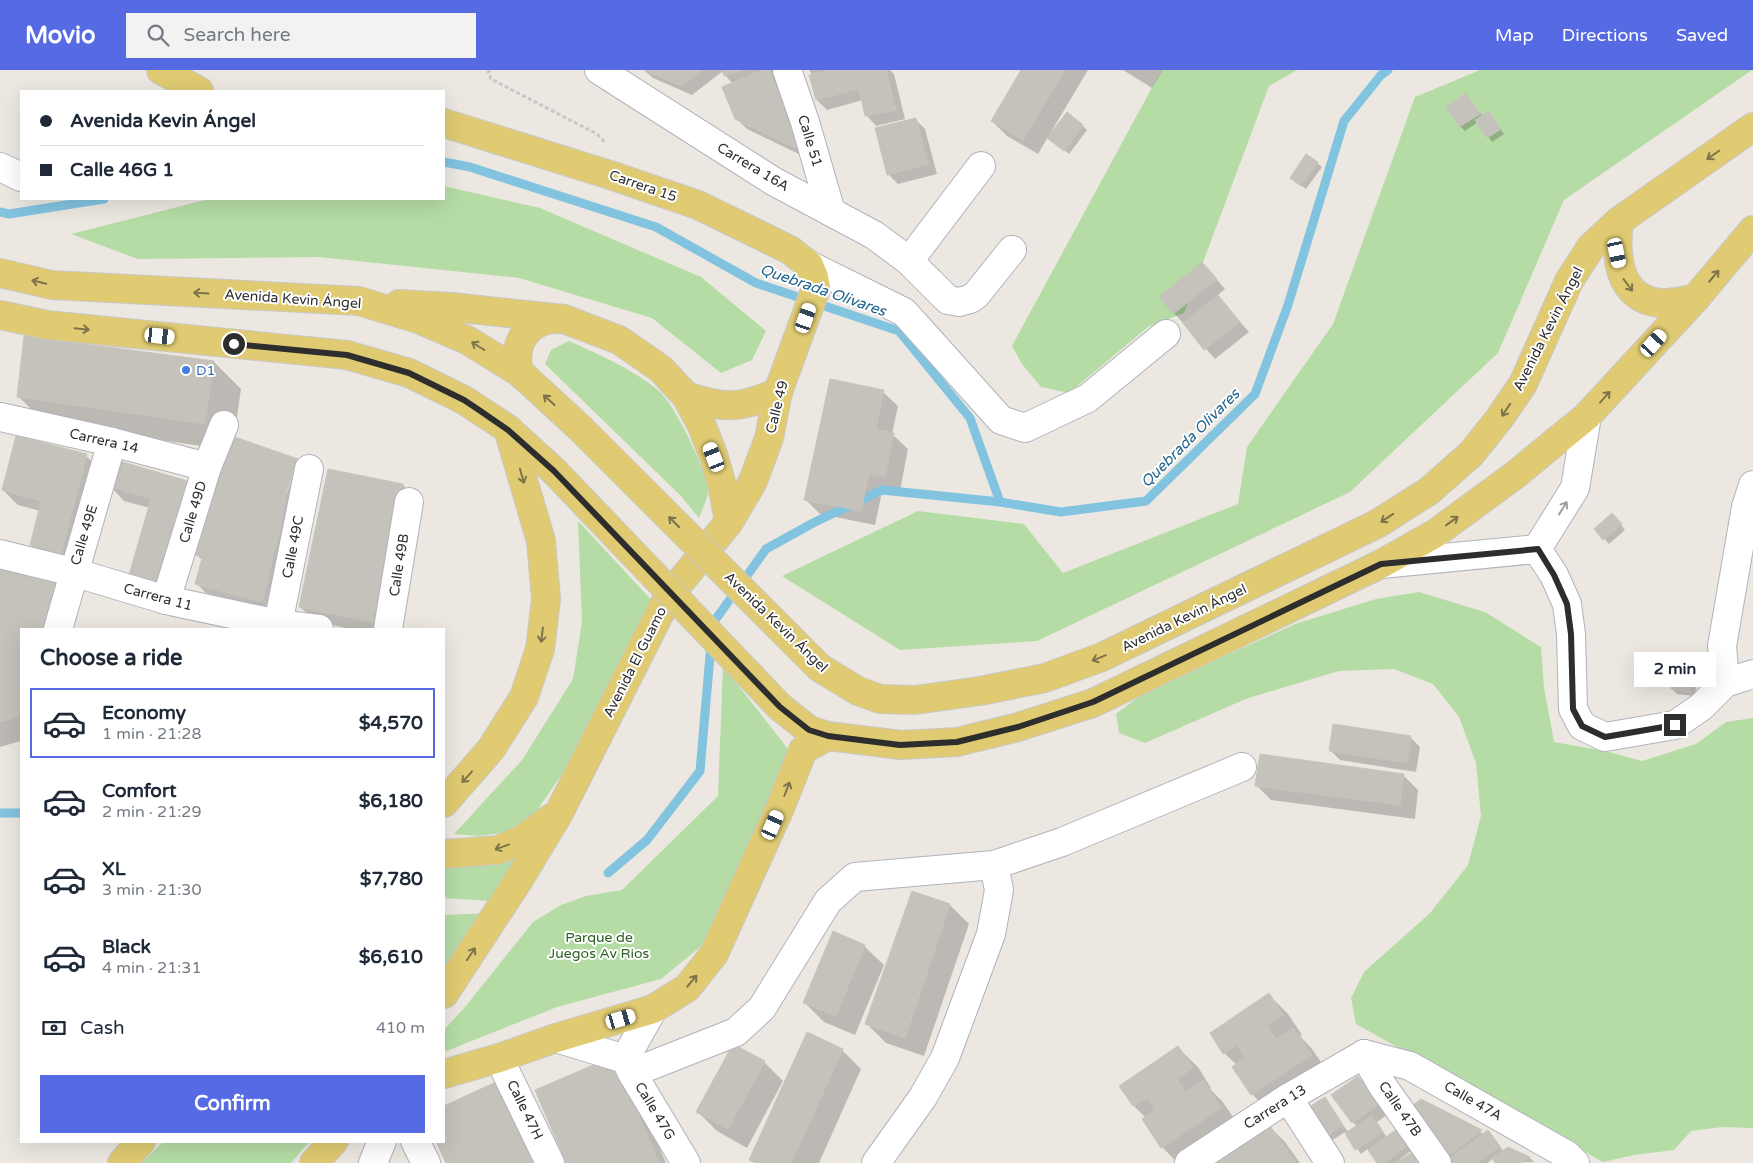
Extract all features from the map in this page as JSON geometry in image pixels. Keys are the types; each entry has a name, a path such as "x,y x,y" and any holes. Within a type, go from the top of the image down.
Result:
{"main road":[{"path":"161,70 196,90"},
{"name":"Carrera 15","path":"445,123 610,175 698,206 790,250 812,277"},
{"name":"Avenida Kevin Ángel","path":"0,273 52,285 359,301 418,320 467,340 519,372 579,428 820,668 858,691 880,699 915,700 1045,678 1102,657 1377,524 1429,491 1472,454 1523,384 1569,281 1591,247 1619,221 1753,127"},
{"path":"1619,221 1617,253 1623,277 1629,287 1637,295 1660,303 1695,299"},
{"path":"0,315 47,325 347,355 409,373 464,400 508,430 554,471 780,707 809,730 828,736 900,745 957,742 1018,727 1093,702 1381,564 1436,534 1515,475 1587,416 1695,299 1753,230"},
{"name":"Calle 49","path":"728,522 752,482 769,438 778,392 800,333 812,277"},
{"path":"359,301 452,307 564,319 619,340 661,369 686,396 702,426 714,457 723,489 728,522"},
{"path":"519,372 516,361 517,346 527,332 544,321 564,319"},
{"path":"686,396 709,404 733,406 756,402 778,392"},
{"path":"445,802 491,749 524,697 540,650 546,599 541,541 508,430"},
{"name":"Avenida El Guamo","path":"445,992 518,881 558,813 668,597 728,522"},
{"path":"445,1074 653,1009 687,988 714,954 780,808 803,750 828,736"},
{"name":"Avenida El Guamo","path":"445,854 498,850 523,839 558,813"},
{"path":"122,1163 139,1143"},
{"path":"314,1163 332,1143"}],"street":[{"name":"Carrera 16A","path":"599,70 773,181 874,235 909,261 948,300 960,302 976,295 1012,250"},
{"name":"Calle 51","path":"787,70 805,122 831,212"},
{"path":"909,261 981,166"},
{"path":"0,167 20,177"},
{"path":"812,277 904,312 1000,420 1025,428 1088,398 1166,334"},
{"path":"1538,549 1575,488 1587,416"},
{"name":"Carrera 14","path":"0,417 112,442 207,467"},
{"name":"Calle 49D","path":"166,600 207,467 224,425"},
{"name":"Calle 49E","path":"58,628 112,442"},
{"name":"Calle 49C","path":"278,624 309,469"},
{"path":"1725,683 1722,646 1746,507 1753,485"},
{"name":"Calle 49B","path":"388,628 409,502"},
{"path":"1381,564 1538,549"},
{"path":"1538,549 1554,575 1567,604 1571,634 1573,709 1582,726 1605,737 1675,725 1702,707 1725,683 1753,674"},
{"name":"Carrera 11","path":"0,554 73,572 166,600 278,624 311,628"},
{"path":"556,1038 629,1066 736,1032 762,1008 828,901 855,877 994,865 1062,842 1242,767"},
{"path":"876,1163 923,1097 945,1058 991,934 999,890 994,865"},
{"path":"629,1066 653,1009"},
{"name":"Carrera 13","path":"1199,1160 1288,1098 1364,1054"},
{"name":"Calle 47B","path":"1364,1054 1382,1085 1438,1163"},
{"name":"Calle 47A","path":"1364,1054 1410,1066 1567,1155 1575,1163"},
{"name":"Calle 47H","path":"499,1058 550,1163"},
{"name":"Calle 47G","path":"629,1066 686,1163"},
{"path":"1288,1098 1330,1163"},
{"path":"373,1163 381,1143"},
{"path":"415,1143 426,1163"}],"path":[{"path":"490,70 488,72 491,79 597,134 603,140 610,175"}],"green space":[{"path":"1163,70 1297,70 1269,86 1184,313 1148,327 1069,393 1041,387 1022,364 1012,346"},
{"path":"1480,70 1752,70 1564,200 1498,353 1350,492 1037,641 900,650 782,576 918,511 1024,524 1063,573 1238,504 1247,447 1333,324 1415,97"},
{"path":"445,186 540,208 701,277 766,331 752,360 721,373 652,318 519,278 319,257 138,259 71,234 205,200 445,200"},
{"path":"569,341 627,369 649,383 665,398 690,439 707,484 708,493 699,518 681,496 545,364 551,350"},
{"path":"578,521 657,606 618,664 576,754 533,816 502,833 478,836 454,834 522,760 573,679 582,622"},
{"path":"1419,592 1485,612 1541,647 1544,688 1554,742 1605,751 1642,761 1696,744 1726,722 1753,718 1753,1128 1722,1127 1691,1131 1674,1150 1634,1155 1603,1162 1356,1024 1351,998 1364,972 1430,913 1468,865 1481,816 1476,763 1459,717 1433,684 1394,669 1339,671 1248,698 1145,743 1119,733 1116,714 1142,694 1295,624 1376,599"},
{"name":"Parque de Juegos Av Rios","path":"723,666 792,754 722,929 661,979 557,1007 445,1052 445,1029 465,1007 533,922 561,905 586,896 622,890 718,796"},
{"path":"516,859 489,901 445,898 445,862"},
{"path":"487,913 445,979 445,915"},
{"path":"162,1143 308,1143 291,1163 141,1163"}],"building":[{"path":"644,70 702,70 681,86"},
{"path":"722,70 743,70 724,76"},
{"path":"762,70 769,70 799,143 795,148 735,119 722,87"},
{"path":"829,70 853,70 858,89 816,100 809,75"},
{"path":"855,70 886,70 896,110 865,116"},
{"path":"1021,70 1065,70 1023,140 991,121"},
{"path":"1466,93 1480,114 1459,127 1446,107"},
{"path":"1489,111 1501,129 1487,138 1475,120"},
{"path":"1067,112 1083,125 1064,151 1047,138"},
{"path":"916,118 928,164 887,175 875,128"},
{"path":"1306,154 1318,162 1301,186 1290,178"},
{"path":"1202,262 1217,279 1173,314 1159,297"},
{"path":"1218,295 1240,322 1204,350 1183,323"},
{"path":"24,336 214,361 205,424 17,397"},
{"path":"830,379 884,390 876,429 894,433 885,477 869,473 861,511 804,500"},
{"path":"16,436 87,454 61,553 30,545 41,501 2,490"},
{"path":"232,436 298,459 287,490 220,466"},
{"path":"116,460 191,482 162,584 129,575 151,499 108,486"},
{"path":"220,466 287,490 283,512 217,484"},
{"path":"328,469 403,484 374,623 299,607"},
{"path":"217,484 283,512 279,535 207,506"},
{"path":"207,506 279,535 273,555 198,527"},
{"path":"1612,513 1622,524 1603,540 1594,529"},
{"path":"204,530 273,555 269,575 195,555"},
{"path":"202,558 269,575 262,602 195,584"},
{"path":"0,568 57,581 45,628 20,628 20,716 0,722"},
{"path":"1673,671 1693,674 1690,692 1671,689"},
{"path":"1333,724 1411,736 1407,763 1329,751"},
{"path":"1260,754 1404,774 1400,805 1255,786"},
{"path":"912,891 950,904 905,1038 865,1024"},
{"path":"833,931 865,945 836,1016 803,1003"},
{"path":"1269,993 1283,1015 1267,1026 1276,1039 1293,1028 1312,1055 1251,1095 1232,1067 1245,1058 1237,1045 1223,1054 1210,1033"},
{"path":"807,1032 843,1049 791,1163 756,1163 749,1160"},
{"path":"733,1044 765,1061 728,1129 696,1112"},
{"path":"1178,1046 1193,1068 1177,1079 1186,1092 1203,1080 1221,1108 1161,1148 1142,1119 1155,1110 1147,1098 1133,1106 1119,1086"},
{"path":"614,1056 641,1120 562,1153 535,1090"},
{"path":"1358,1076 1379,1104 1352,1123 1331,1095"},
{"path":"498,1081 530,1148 498,1163 446,1163 437,1143 445,1143 445,1106"},
{"path":"1325,1097 1343,1125 1322,1139 1303,1111"},
{"path":"1421,1099 1482,1130 1440,1162 1403,1113"},
{"path":"1372,1116 1383,1132 1355,1150 1345,1133"},
{"path":"641,1120 659,1163 566,1163 562,1153"},
{"path":"1270,1126 1296,1163 1217,1163"},
{"path":"1400,1127 1411,1143 1384,1163 1377,1163 1368,1150"},
{"path":"1488,1130 1500,1146 1476,1163 1454,1163 1450,1158"},
{"path":"1508,1147 1530,1157 1522,1163 1495,1163 1492,1158"},
{"path":"530,1148 537,1163 498,1163"},
{"path":"1419,1148 1429,1163 1395,1163"}],"waterway":[{"name":"Quebrada Olivares","path":"713,631 713,623 766,549 813,523 882,490 1000,502 1061,512 1146,501 1255,394 1288,305 1344,121 1381,75 1388,70"},
{"name":"Quebrada Olivares","path":"445,162 470,167 656,227 756,283 899,331 970,418 1000,502"},
{"name":"Quebrada Olivares","path":"0,212 9,214 98,200"},
{"path":"608,873 647,840 700,771 711,644"},
{"path":"0,813 20,813"}],"place":[{"name":"D1","path":"186,370"}],"route":[{"path":"234,344 347,355 409,373 464,400 508,430 554,471 780,707 809,730 828,736 900,745 957,742 1018,727 1093,702 1381,564 1538,549 1554,575 1567,604 1571,634 1573,709 1582,726 1605,737 1675,725"}]}
